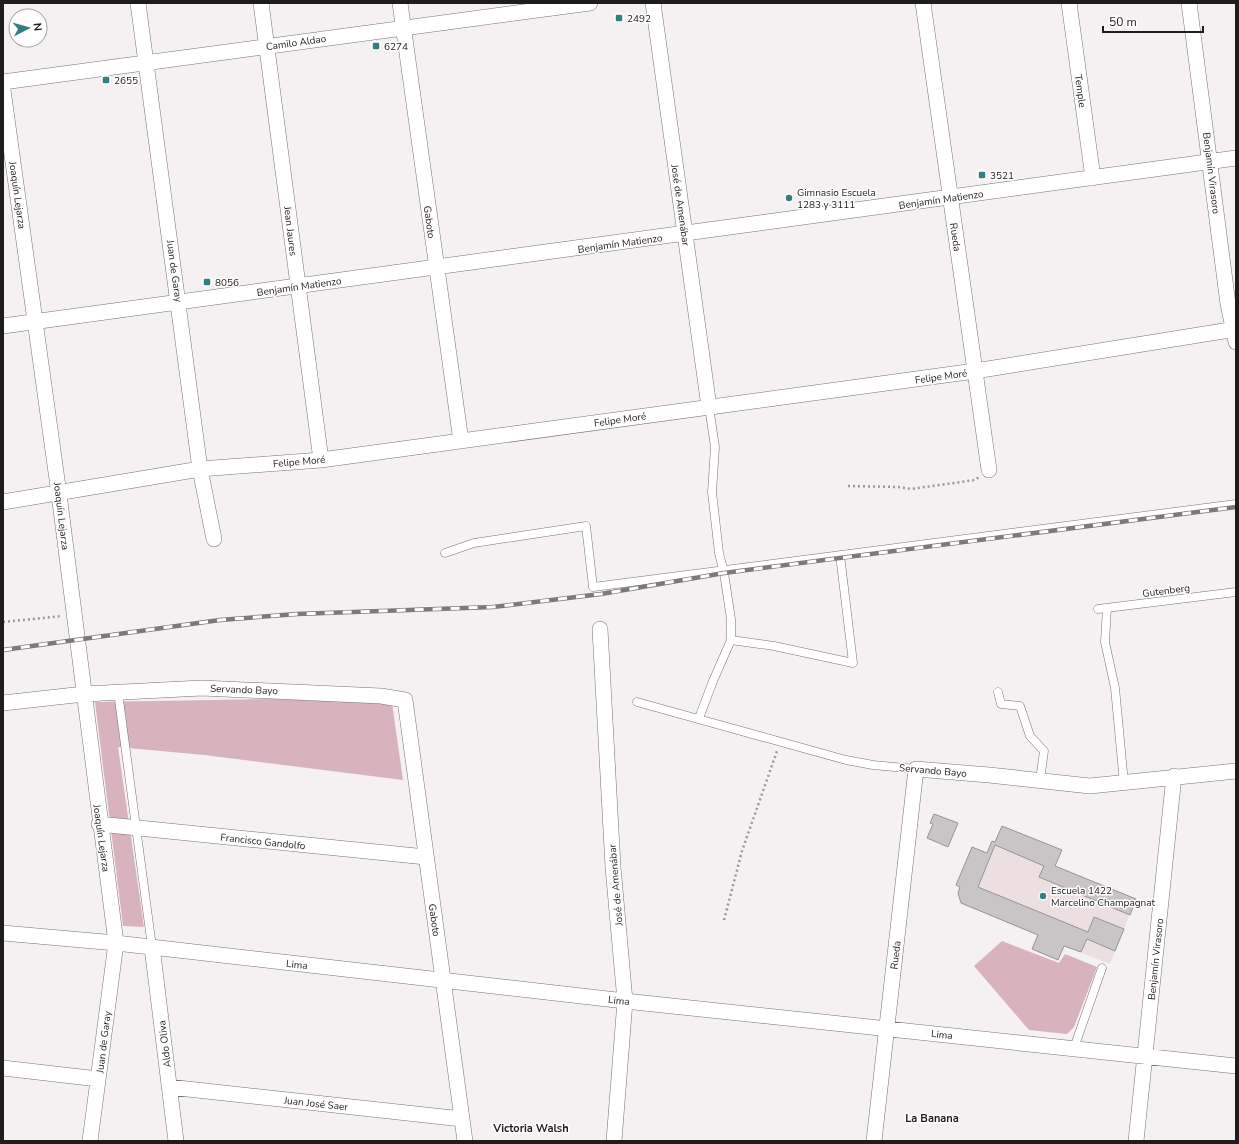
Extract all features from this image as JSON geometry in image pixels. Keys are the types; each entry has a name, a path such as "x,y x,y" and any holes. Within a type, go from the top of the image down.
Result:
{"street":[{"name":"Juan de Garay","path":"138,3 200,468 214,539"},
{"name":"Jean Jaures","path":"261,3 321,460"},
{"name":"Gaboto","path":"400,3 461,441"},
{"name":"Camilo Aldao","path":"3,82 590,3"},
{"name":"José de Amenábar","path":"653,3 709,407"},
{"name":"Rueda","path":"923,3 989,470"},
{"name":"Temple","path":"1069,3 1093,178"},
{"name":"Benjamín Virasoro","path":"1188,3 1228,304 1235,334"},
{"name":"Joaquín Lejarza","path":"3,90 59,494 116,943"},
{"name":"Benjamín Matienzo","path":"3,326 1236,158"},
{"name":"Felipe Moré","path":"3,502 59,494 200,468 321,460 1235,334"},
{"name":"José de Amenábar","path":"600,629 613,867 625,1001 614,1141"},
{"name":"Servando Bayo","path":"3,703 84,694 202,688 373,695 405,700"},
{"name":"Gaboto","path":"405,700 465,1141"},
{"name":"Rueda","path":"874,1141 916,769"},
{"name":"Servando Bayo","path":"916,769 1090,786 1174,776 1236,771"},
{"name":"Benjamín Virasoro","path":"1136,1141 1174,776"},
{"name":"Francisco Gandolfo","path":"100,824 426,857"},
{"name":"Lima","path":"3,933 116,943 625,1001 1236,1066"},
{"name":"Juan de Garay","path":"90,1141 116,943"},
{"name":"Aldo Oliva","path":"152,947 176,1141"},
{"path":"3,1068 98,1079"},
{"name":"Juan José Saer","path":"169,1087 462,1119"}],"lane":[{"path":"700,718 712,681 731,640 730,619 719,553 712,492 715,447 709,407"},
{"path":"445,553 474,543 586,526 593,587 1236,504"},
{"path":"731,640 774,646 853,663 840,555"},
{"name":"Gutenberg","path":"1098,609 1236,592"},
{"path":"1107,608 1105,642 1115,688 1124,783"},
{"path":"118,692 152,947"},
{"path":"998,692 1001,704 1020,706 1030,736 1044,751 1040,780"},
{"name":"Servando Bayo","path":"637,702 700,718 779,743 873,765 916,769"},
{"path":"1074,1048 1102,968"}],"path":[{"path":"848,486 898,487 911,489 975,480 989,470"},
{"path":"3,622 74,614"},
{"path":"724,920 742,851 779,743"}],"shaded area":[{"path":"271,699 392,703 403,780 204,755 118,747 144,927 123,926 95,702"},
{"name":"Escuela 1422 Marcelino Champagnat","path":"1002,826 1062,850 1055,866 1136,899 1110,964 1064,946 1058,960 1032,949 1037,935 961,903 958,893 960,887 956,885 972,847 987,853 992,841 996,842"},
{"path":"1002,941 1059,963 1065,954 1097,967 1074,1027 1067,1034 1029,1030 974,966"}],"building":[{"path":"934,814 958,823 948,847 927,838 933,824 930,823"},
{"path":"1002,826 1062,850 1055,866 1136,899 1130,915 1039,877 1044,866 995,845 978,887 1088,932 1094,917 1124,929 1115,951 1087,939 1081,952 1064,946 1058,960 1032,949 1038,935 961,903 958,893 960,887 956,885 972,847 987,853 992,841 995,842"}],"railway":[{"path":"3,650 220,620 297,614 493,607 601,594 724,573 1236,507"}],"place":[{"name":"2492","path":"619,18"},
{"name":"6274","path":"376,46"},
{"name":"2655","path":"106,80"},
{"name":"3521","path":"982,175"},
{"name":"Gimnasio Escuela 1283 y 3111","path":"789,198"},
{"name":"8056","path":"207,282"},
{"name":"Escuela 1422 Marcelino Champagnat","path":"1043,896"}],"district":[{"name":"La Banana","path":"932,1118"},
{"name":"Victoria Walsh","path":"531,1128"}]}
